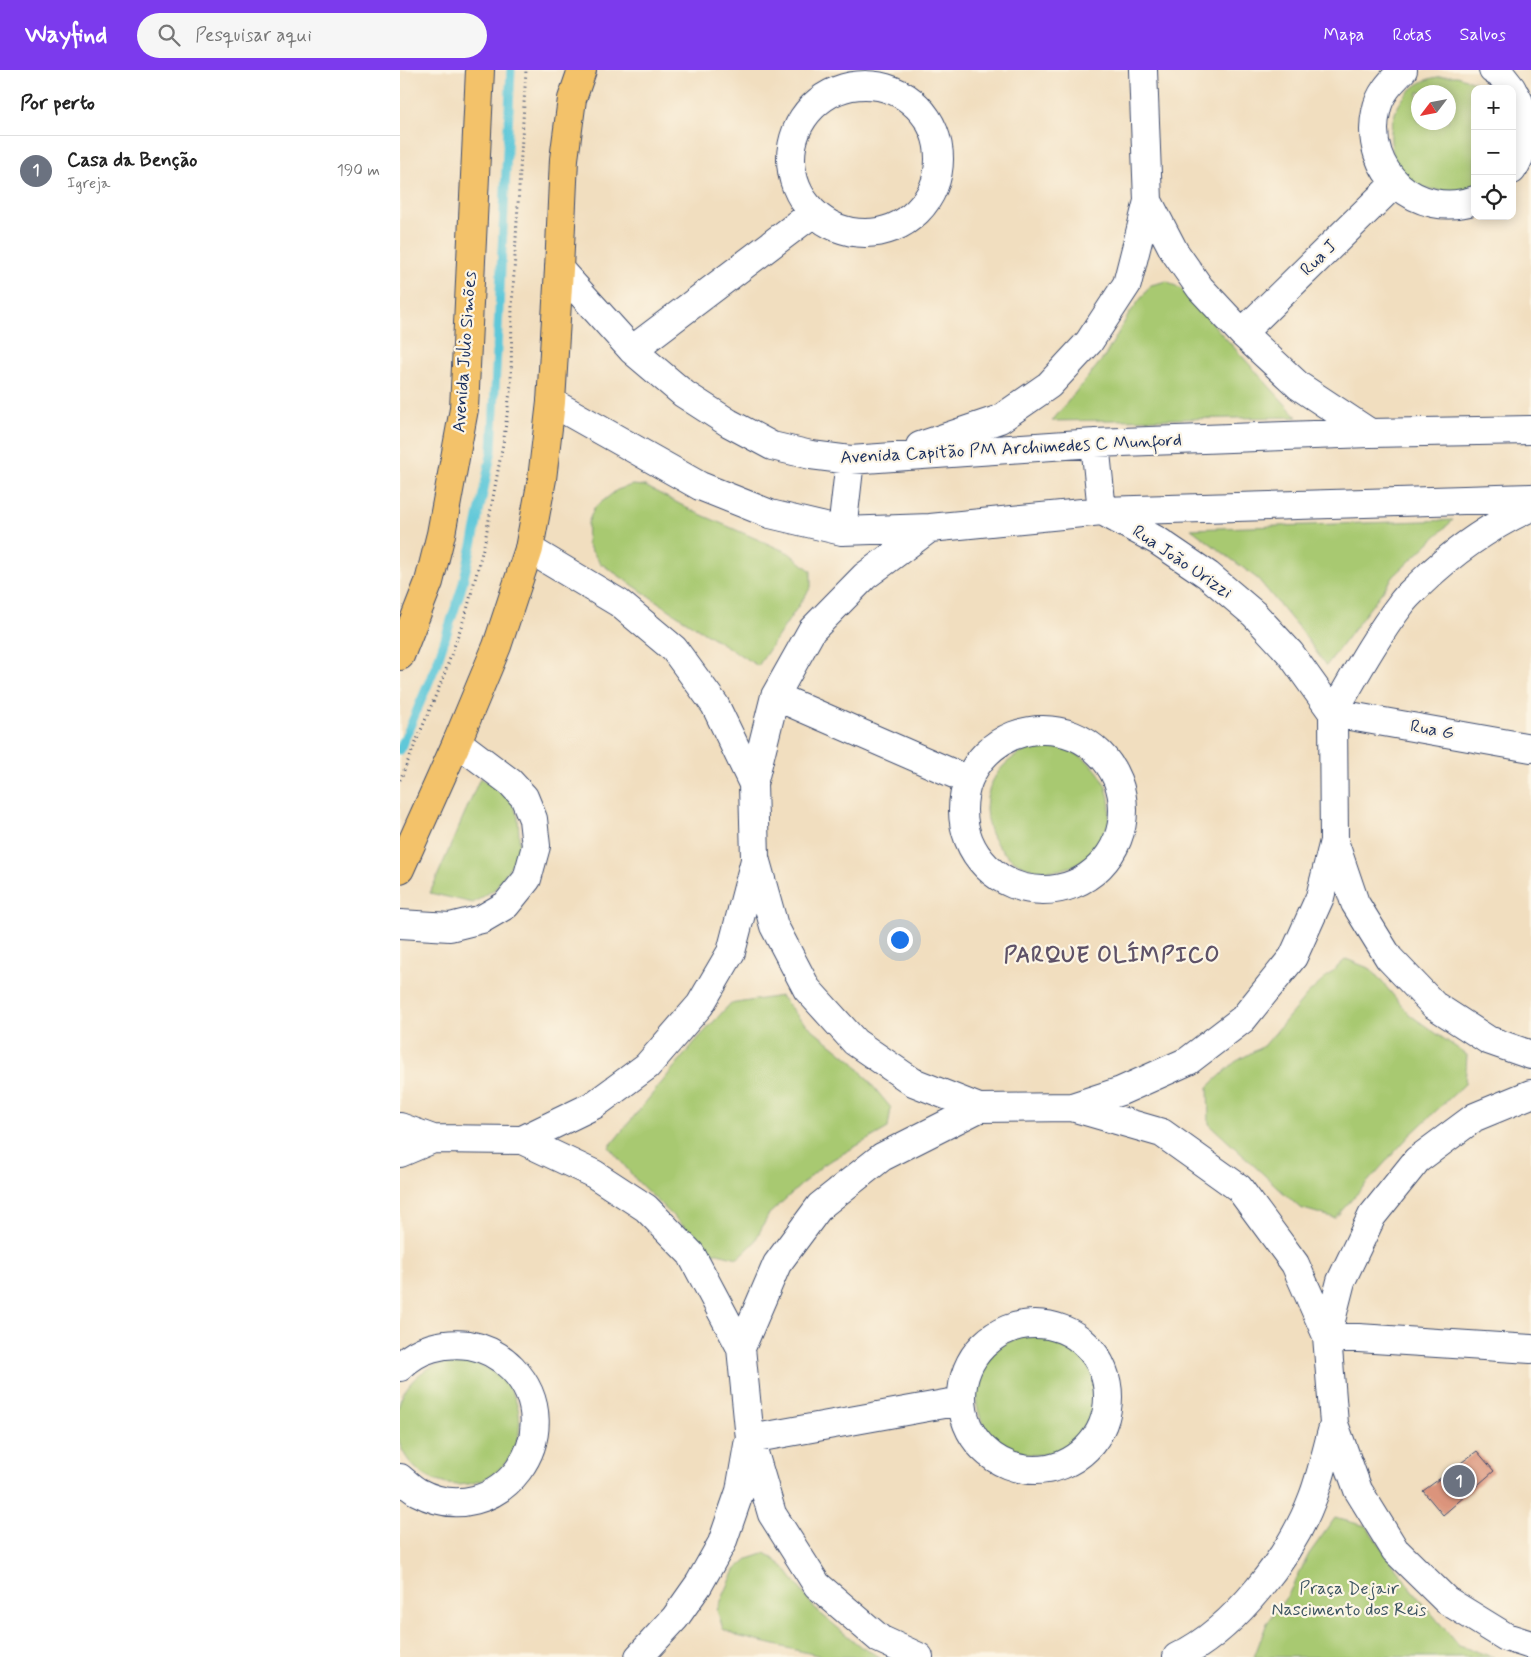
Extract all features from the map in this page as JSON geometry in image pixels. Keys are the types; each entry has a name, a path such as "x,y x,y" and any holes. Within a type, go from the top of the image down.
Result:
{"main road":[{"name":"Avenida Julio Simões","path":"400,656 429,582 441,534 464,410 480,70"},
{"path":"400,869 457,742 497,646 529,549 542,479 551,402 564,158 572,99 582,70"}],"street":[{"path":"884,458 1000,419 1049,385 1089,342 1127,284 1148,201 1143,70"},
{"path":"1403,70 1387,86 1376,110 1374,137 1380,162 1395,183 1415,197 1437,205 1462,205 1471,202"},
{"path":"1494,70 1509,85"},
{"path":"854,85 878,85 900,93 919,108 933,129 939,154 936,180 926,202 907,220 884,231 859,233 834,227 813,213 799,194 791,171 791,148 798,125 812,106 831,92 839,89 854,85"},
{"path":"1516,94 1524,116 1524,141 1516,165"},
{"name":"Rua J","path":"1242,333 1395,183"},
{"path":"1148,201 1174,251 1195,281 1242,333 1299,386 1370,433"},
{"path":"632,350 813,213"},
{"name":"Avenida Capitão PM Archimedes C Munford","path":"559,269 632,350 684,394 729,424 772,446 811,455 850,460 1095,444 1370,433 1531,430"},
{"path":"551,402 700,486 770,514 842,531 930,528 1102,511 1531,498"},
{"path":"1095,444 1102,511"},
{"path":"842,531 850,460"},
{"path":"1072,1107 1121,1091 1188,1062 1243,1019 1293,957 1320,897 1334,841 1333,713 1368,653 1402,602 1443,561 1473,539 1515,514 1531,508"},
{"name":"Rua João Urizzi","path":"1102,511 1158,542 1201,570 1254,614 1290,653 1333,713"},
{"path":"930,528 865,576 812,630 775,696 753,784 755,858 774,926 807,988 855,1042 913,1082 979,1108 1072,1107 1162,1133 1239,1188 1295,1264 1327,1336"},
{"path":"529,549 620,603 674,649 715,705 753,784"},
{"path":"775,696 968,780"},
{"name":"Rua G","path":"1333,713 1531,748"},
{"path":"1048,729 1072,735 1094,748 1111,767 1121,790 1123,816 1118,840 1103,864 1081,881 1054,890 1026,889 1000,878 980,860 966,835 962,807 968,780 980,758 1000,741 1022,732 1048,729"},
{"path":"400,924 450,927 482,919 506,905 527,879 536,846 533,819 524,797 510,782 457,742"},
{"path":"1334,841 1355,903 1388,958 1434,1005 1488,1040 1531,1055"},
{"path":"522,1140 594,1105 647,1066 700,1005 730,952 755,858"},
{"path":"1531,1094 1475,1117 1417,1160 1372,1216 1341,1281 1327,1336 1334,1424 1358,1490 1395,1550 1446,1600 1506,1637 1531,1645"},
{"path":"741,1348 777,1264 820,1206 882,1157 979,1108"},
{"path":"400,1127 433,1139 522,1140 594,1174 646,1208 692,1254 741,1348 750,1439 772,1514 817,1585 880,1639 919,1657"},
{"path":"400,1153 433,1139"},
{"path":"1032,1323 1055,1326 1076,1336 1093,1352 1097,1359 1104,1372 1109,1395 1105,1421 1093,1443 1074,1460 1051,1469 1025,1470 1001,1462 981,1447 967,1426 961,1401 964,1378 973,1356 988,1339 1009,1327 1032,1323"},
{"path":"1327,1336 1531,1349"},
{"path":"400,1368 407,1360 430,1348 455,1343 479,1347 502,1359 520,1377 531,1399 535,1426 530,1452 516,1475 495,1492 470,1502 443,1501 417,1492 400,1478"},
{"path":"750,1439 961,1401"},
{"path":"1177,1657 1192,1650 1244,1607 1288,1548 1313,1498 1334,1424"},
{"path":"639,1657 675,1618 700,1584 722,1543 740,1491 750,1439"}],"green space":[{"path":"1457,76 1480,85 1471,85 1471,190 1464,192 1448,192 1419,186 1404,175 1395,160 1391,143 1392,126 1397,109 1411,91 1411,130 1456,130 1456,85 1418,85 1438,77"},
{"path":"1167,281 1181,289 1297,417 1052,421 1105,356 1129,314 1151,285"},
{"path":"632,485 645,486 695,512 789,553 811,571 811,587 758,666 683,619 600,563 587,544 588,523 594,508 617,490"},
{"path":"1453,520 1394,576 1326,666 1303,633 1258,579 1191,529"},
{"path":"1048,747 1072,752 1092,765 1105,785 1110,809 1105,833 1092,853 1072,866 1048,871 1024,866 1004,853 991,833 986,809 991,785 1004,765 1024,752"},
{"path":"480,778 510,797 518,817 520,852 495,889 473,903 430,893"},
{"path":"1346,959 1371,969 1410,1015 1467,1055 1465,1084 1410,1135 1335,1218 1300,1208 1209,1124 1208,1087 1235,1062 1265,1045 1307,995"},
{"path":"781,996 800,1019 853,1062 891,1108 888,1128 823,1165 769,1214 754,1243 738,1258 709,1251 638,1182 609,1147 694,1043 730,1004"},
{"path":"1036,1335 1048,1336 1059,1340 1069,1345 1078,1353 1086,1362 1091,1372 1095,1383 1095,1407 1091,1418 1086,1428 1078,1437 1069,1445 1059,1450 1048,1454 1036,1455 1024,1454 1013,1450 1003,1445 994,1437 986,1428 981,1418 977,1407 976,1395 977,1383 981,1372 986,1362 994,1353 1003,1345 1013,1340 1024,1336"},
{"path":"458,1361 482,1365 502,1379 516,1399 520,1423 516,1447 502,1467 482,1481 458,1485 434,1481 414,1467 400,1447 396,1423 400,1399 414,1379 434,1365"},
{"name":"Praça Dejair Nascimento dos Reis","path":"1335,1518 1366,1526 1411,1589 1459,1646 1494,1657 1254,1657 1267,1623 1288,1595 1309,1554"},
{"path":"766,1553 784,1567 815,1609 861,1647 880,1657 825,1657 737,1636 723,1629 717,1610 735,1570 748,1559"}],"building":[{"path":"1477,1451 1494,1471 1443,1515 1423,1491"}],"waterway":[{"path":"400,750 437,663 461,590 492,450 511,70"}],"place":[{"name":"Casa da Benção","path":"1459,1481"}],"district":[{"name":"PARQUE OLÍMPICO","path":"1112,956"}]}
